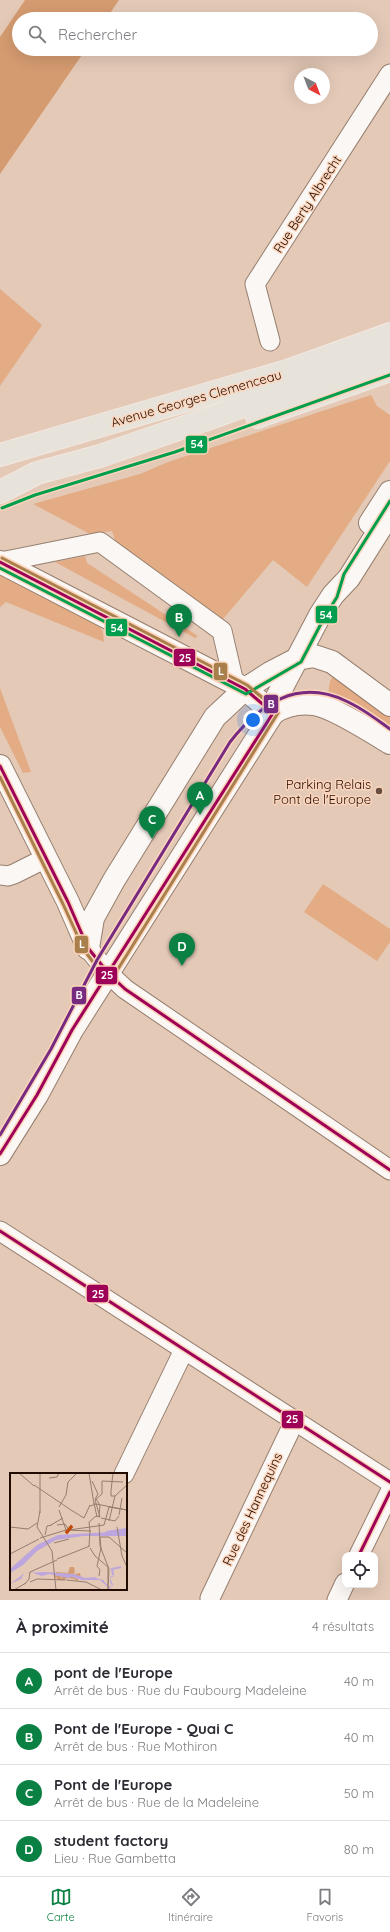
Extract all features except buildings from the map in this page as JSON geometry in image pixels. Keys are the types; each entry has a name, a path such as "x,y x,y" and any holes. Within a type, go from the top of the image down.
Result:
{"main road":[{"name":"Avenue Georges Clemenceau","path":"0,455 286,371 390,334"},
{"path":"0,492 38,473 100,456 390,353"},
{"path":"0,503 33,490 174,447 390,370"},
{"path":"0,476 32,462 123,437 203,395"}],"street":[{"name":"Rue Berty Albrecht","path":"270,341 256,284 390,74"},
{"path":"333,595 339,572 390,492"},
{"path":"0,1154 37,1095 72,1030 109,974 273,713 276,699 320,615 333,595 349,578 390,513"},
{"path":"0,562 100,542 222,631 239,686"},
{"path":"0,562 239,686 273,713"},
{"path":"88,948 93,918 114,880 215,717 239,686 270,673 297,659 314,656 332,662 390,705"},
{"path":"273,713 286,706 314,704 351,720 390,743"},
{"path":"0,766 68,902 88,948 109,974 125,989 390,1170"},
{"path":"0,875 8,876 14,874 46,858"},
{"path":"0,1231 390,1482"},
{"path":"124,1473 184,1350"},
{"name":"Rue des Hannequins","path":"210,1598 294,1420"},
{"path":"361,1552 388,1500"},
{"path":"337,1600 343,1588"}],"shaded area":[{"path":"25,0 119,0 111,12 17,12"},
{"path":"12,19 12,56 81,56 0,174 0,37"},
{"path":"0,289 42,325 0,386"},
{"path":"371,395 377,406 390,415 390,461 307,587 273,560 223,619 117,546 112,531 90,534 33,504 140,474 168,462"},
{"path":"85,556 87,563 198,636 195,638 55,562"},
{"path":"0,575 11,577 98,623 103,632 104,642 6,602 0,607"},
{"path":"336,672 390,711 390,736 327,701 330,681"},
{"path":"0,688 31,772 23,773 0,727"},
{"path":"323,884 390,929 390,942 377,961 304,912"}],"transit line":[{"name":"54","path":"2,508 35,495 175,452 390,375"},
{"name":"54","path":"0,568 246,694 301,662 337,597 344,574 390,501"},
{"name":"L","path":"0,777 63,904 84,950 105,978 110,979 113,977 278,713 276,709 247,685 2,558"},
{"name":"25","path":"0,562 245,689 273,713 72,1030 37,1095 0,1154"},
{"name":"B","path":"0,1135 51,1049 97,960 230,742 242,728 267,706 296,694 311,692 328,695 346,701 363,710 390,729"},
{"name":"25","path":"0,766 68,902 88,948 109,974 125,989 390,1170"},
{"name":"25","path":"0,1231 390,1482"},
{"name":"25","path":"360,1552 390,1492"}],"place":[{"name":"Pont de l'Europe - Quai C","path":"179,637"},
{"name":"Parking Relais Pont de l'Europe","path":"379,791"},
{"name":"pont de l'Europe","path":"200,815"},
{"name":"Pont de l'Europe","path":"152,839"},
{"name":"student factory","path":"182,966"}]}
